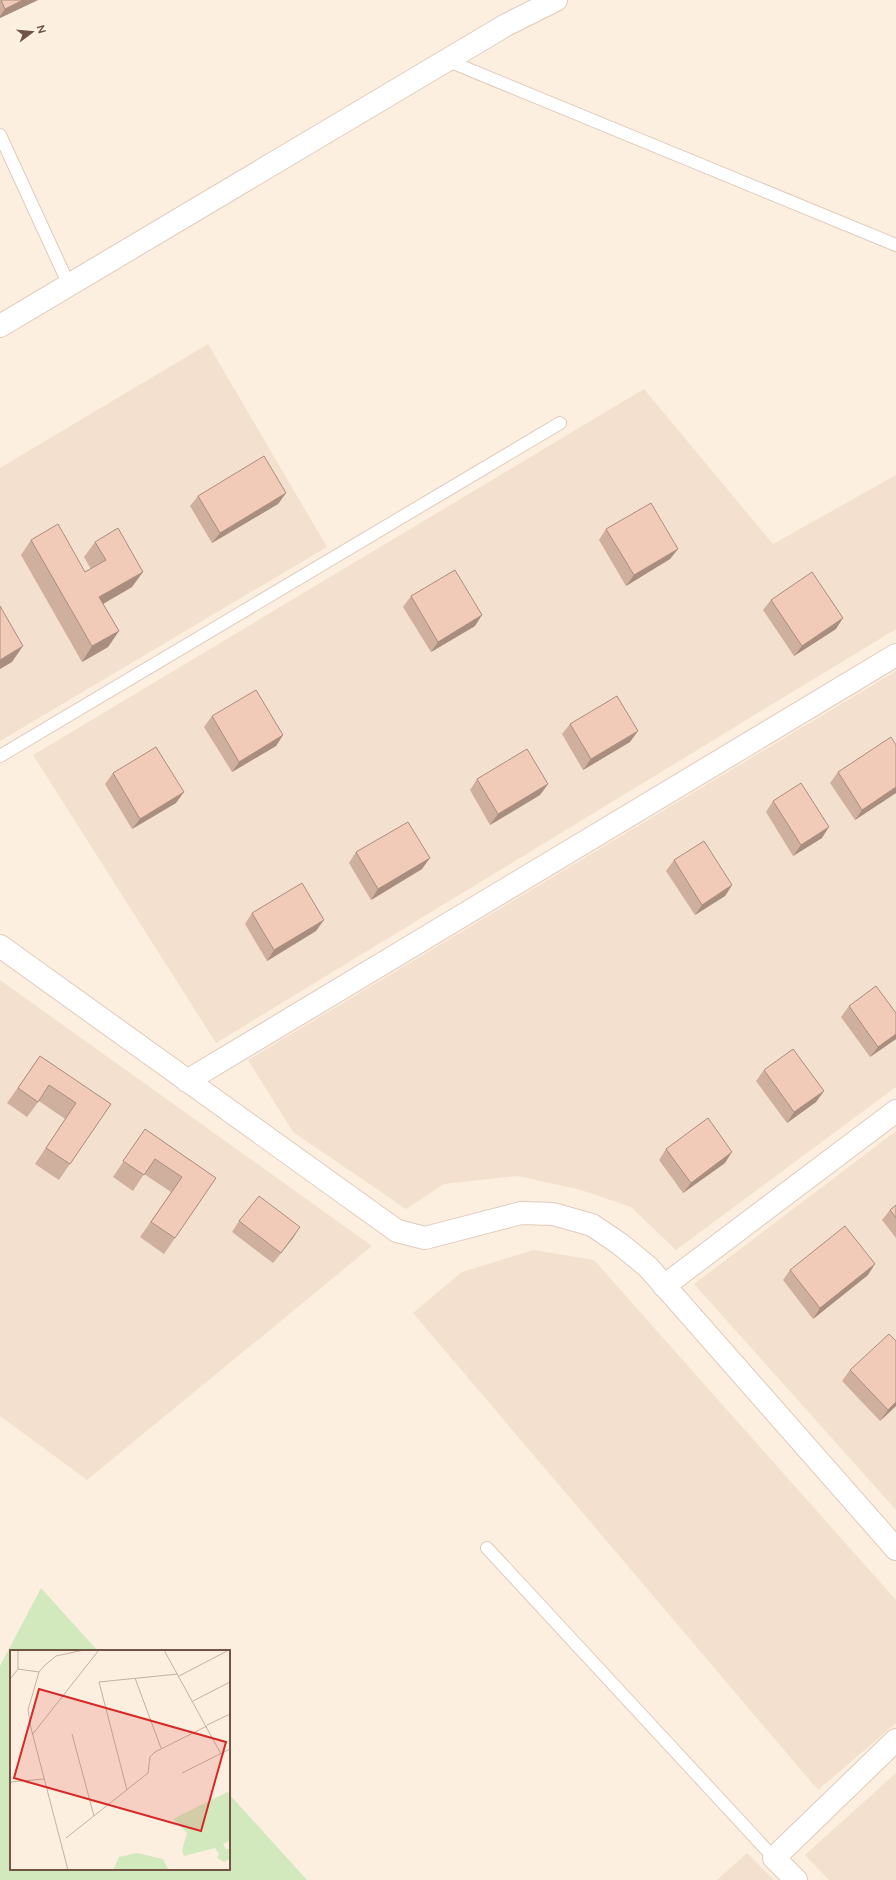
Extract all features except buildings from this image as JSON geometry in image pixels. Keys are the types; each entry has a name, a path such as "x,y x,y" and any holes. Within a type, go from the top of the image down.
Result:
{"street":[{"path":"0,326 506,24 556,0"},
{"path":"187,1081 896,655"},
{"path":"0,946 398,1231 426,1238 522,1213 553,1214 592,1225 648,1267 896,1549"},
{"path":"664,1286 896,1111"},
{"path":"796,1880 774,1858 896,1740"}],"lane":[{"path":"446,60 896,245"},
{"path":"0,135 69,285"},
{"path":"0,756 560,423"},
{"path":"487,1548 774,1858"}],"shaded area":[{"path":"208,344 327,547 0,741 0,468"},
{"path":"644,389 773,544 896,475 896,629 216,1043 33,755"},
{"path":"896,671 896,1087 676,1250 631,1207 581,1190 518,1176 444,1184 406,1209 293,1132 248,1060"},
{"path":"0,980 372,1246 87,1480 0,1416"},
{"path":"896,1131 896,1510 694,1284"},
{"path":"533,1250 594,1260 896,1600 896,1723 818,1790 413,1313 462,1272"},
{"path":"896,1773 896,1880 829,1880 805,1855"},
{"path":"747,1853 774,1880 717,1880"}],"green space":[{"path":"41,1588 97,1650 10,1650 10,1870 230,1870 230,1795 307,1880 0,1880 0,1666"}]}
